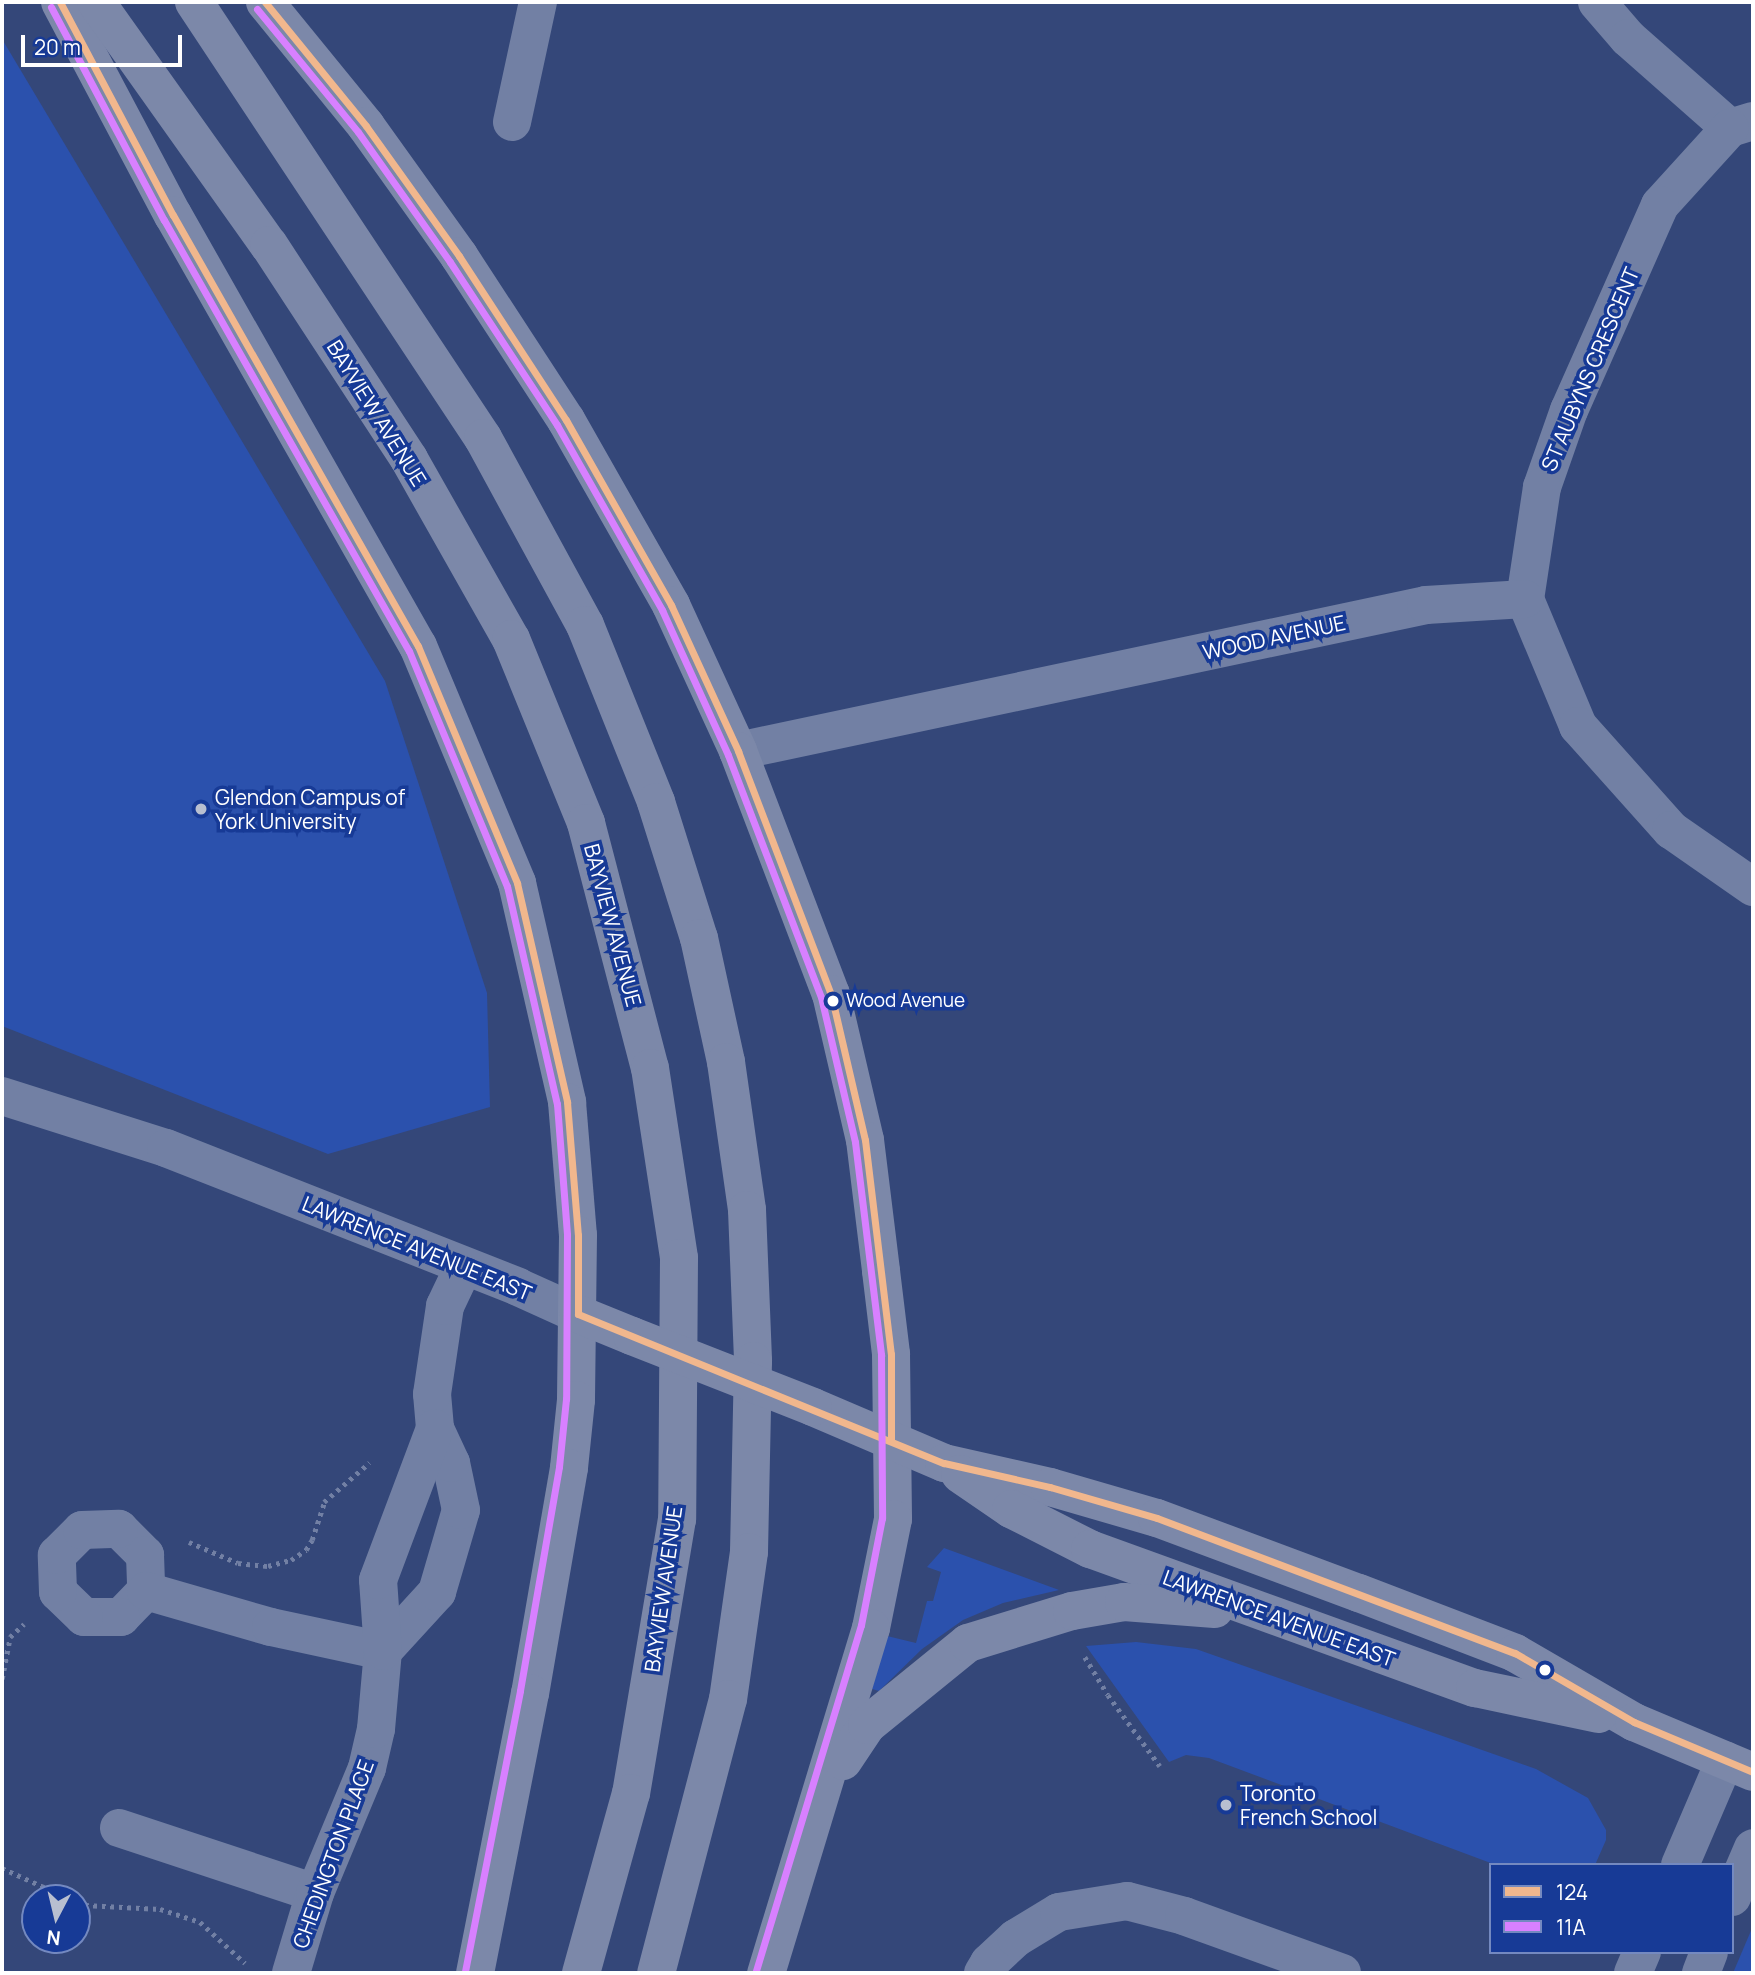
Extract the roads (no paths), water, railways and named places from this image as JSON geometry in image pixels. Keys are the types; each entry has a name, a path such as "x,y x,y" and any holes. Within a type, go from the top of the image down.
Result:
{"main road":[{"path":"60,2 173,215 418,646 517,883 567,1102 578,1235 576,1400 569,1468 530,1693 475,1973"},
{"name":"BAYVIEW AVENUE","path":"96,2 284,267 409,459 511,639 586,822 650,1068 678,1258 677,1519 631,1793 582,1973"},
{"path":"194,2 483,438 585,625 656,802 699,938 726,1062 747,1210 753,1361 749,1552 727,1699 656,1973"},
{"path":"265,2 366,126 452,245 566,420 671,605 738,751 831,994 865,1140 891,1354 893,1519 871,1628 766,1973"},
{"name":"LAWRENCE AVENUE EAST","path":"578,1314 813,1407 944,1463 1050,1487 1157,1518 1514,1653 1634,1722 1739,1766"},
{"name":"LAWRENCE AVENUE EAST","path":"944,1463 1011,1509 1090,1549 1475,1688 1634,1722"},
{"path":"824,1789 867,1725 968,1643 1072,1611 1124,1602 1264,1614"}],"street":[{"path":"512,122 538,2"},
{"path":"1597,2 1628,38 1742,125"},
{"name":"ST AUBYNS CRESCENT","path":"1525,599 1542,487 1569,410 1660,205 1742,125"},
{"name":"WOOD AVENUE","path":"738,751 1426,606 1525,599"},
{"path":"1525,599 1578,726 1671,830 1753,887"},
{"name":"LAWRENCE AVENUE EAST","path":"2,1096 166,1148 578,1314"},
{"name":"CHEDINGTON PLACE","path":"383,1651 437,1592 460,1510 450,1463 435,1428 432,1394 445,1306 464,1266"},
{"name":"CHEDINGTON PLACE","path":"291,1973 315,1893 368,1768 376,1730 383,1651 378,1580 435,1428"},
{"path":"119,1529 145,1555 146,1591 121,1617 84,1617 58,1592 57,1555 82,1530 119,1529"},
{"path":"146,1591 271,1628 383,1651"},
{"path":"1681,1863 1739,1766"},
{"path":"119,1828 315,1893"},
{"path":"1734,1893 1753,1848"},
{"path":"983,1973 989,1963 1016,1938 1059,1912 1127,1901 1184,1916 1342,1973"},
{"path":"1633,1973 1641,1954"},
{"path":"1701,1973 1708,1954"}],"place":[{"name":"Glendon Campus of York University","path":"201,809"},
{"name":"Wood Avenue","path":"833,1001"},
{"name":"Toronto French School","path":"1226,1805"}]}
